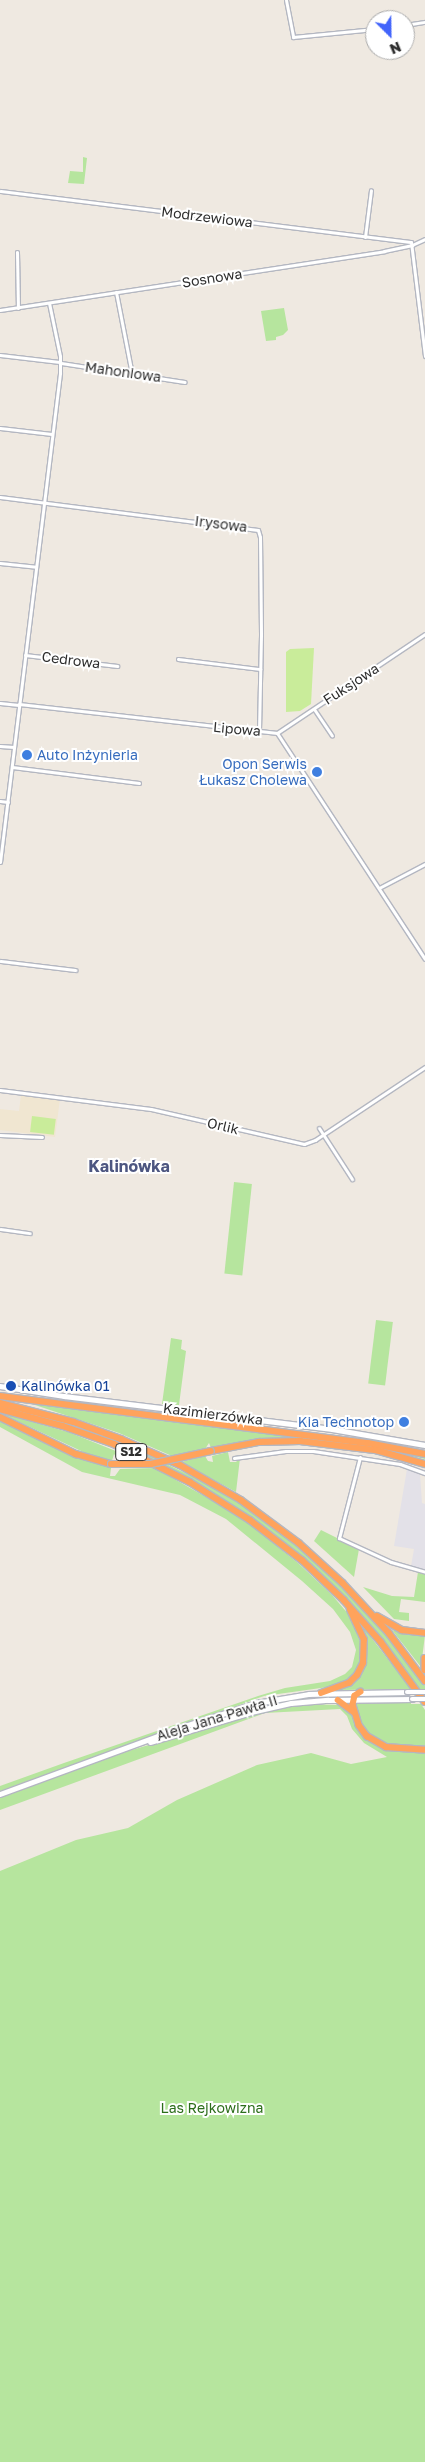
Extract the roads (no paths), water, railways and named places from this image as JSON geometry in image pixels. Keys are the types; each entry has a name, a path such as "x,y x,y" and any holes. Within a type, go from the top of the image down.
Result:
{"highway":[{"path":"0,1396 375,1444 425,1454"},
{"name":"S12","path":"0,1403 66,1419 121,1439 180,1466 222,1489 299,1543 371,1612 425,1681"},
{"name":"S12","path":"0,1409 44,1420 101,1439 190,1482 231,1506 272,1536 344,1600 385,1646 425,1701"},
{"path":"0,1417 76,1454 111,1464 151,1464 259,1442 300,1442 376,1450 425,1464"},
{"path":"321,1693 349,1683 357,1675 363,1663 365,1651 362,1633 344,1600"},
{"path":"371,1612 397,1628 425,1633"},
{"path":"425,1658 425,1670"},
{"path":"361,1692 353,1700 355,1714 364,1732 378,1743 389,1747 425,1750"},
{"path":"338,1700 355,1714"}],"street":[{"path":"286,0 293,37 365,30"},
{"path":"365,237 371,190"},
{"name":"Modrzewiowa","path":"0,191 404,241 411,242 412,245"},
{"name":"Sosnowa","path":"0,310 412,245 424,240"},
{"path":"412,245 425,356"},
{"path":"17,252 18,308"},
{"path":"116,292 132,374"},
{"path":"0,862 61,363 49,303"},
{"name":"Mahoniowa","path":"0,355 185,382"},
{"path":"0,428 52,434"},
{"path":"0,497 44,502"},
{"name":"Irysowa","path":"44,502 258,530 260,537 259,731"},
{"path":"0,563 36,567"},
{"name":"Fuksjowa","path":"277,733 425,634"},
{"name":"Cedrowa","path":"25,655 117,666"},
{"path":"178,659 260,669"},
{"name":"Lipowa","path":"0,703 277,733 425,959"},
{"path":"314,709 332,736"},
{"path":"0,746 14,748"},
{"path":"12,767 139,783"},
{"path":"0,800 8,802"},
{"path":"379,888 425,864"},
{"path":"0,961 75,970"},
{"name":"Orlik","path":"0,1090 152,1109 300,1143 310,1142 425,1067"},
{"path":"319,1128 352,1178"},
{"path":"0,1135 42,1137"},
{"path":"0,1230 30,1233"},
{"name":"Kazimierzówka","path":"0,1386 64,1396 332,1429 425,1445"},
{"path":"234,1458 286,1451 360,1457 400,1464 425,1473"},
{"path":"360,1457 339,1538 391,1562 425,1572"},
{"name":"Aleja Jana Pawła II","path":"0,1794 244,1706 284,1697 321,1693 425,1692"},
{"name":"Aleja Jana Pawła II","path":"130,1747 270,1707 304,1701 412,1699 425,1701"}],"place":[{"name":"Auto Inżynieria","path":"27,755"},
{"name":"Opon Serwis Łukasz Cholewa","path":"317,772"},
{"name":"Kalinówka 01","path":"11,1386"},
{"name":"Kia Technotop","path":"404,1422"}],"district":[{"name":"Kalinówka","path":"129,1166"}],"park label":[{"name":"Las Rejkowizna","path":"212,2108"}]}
